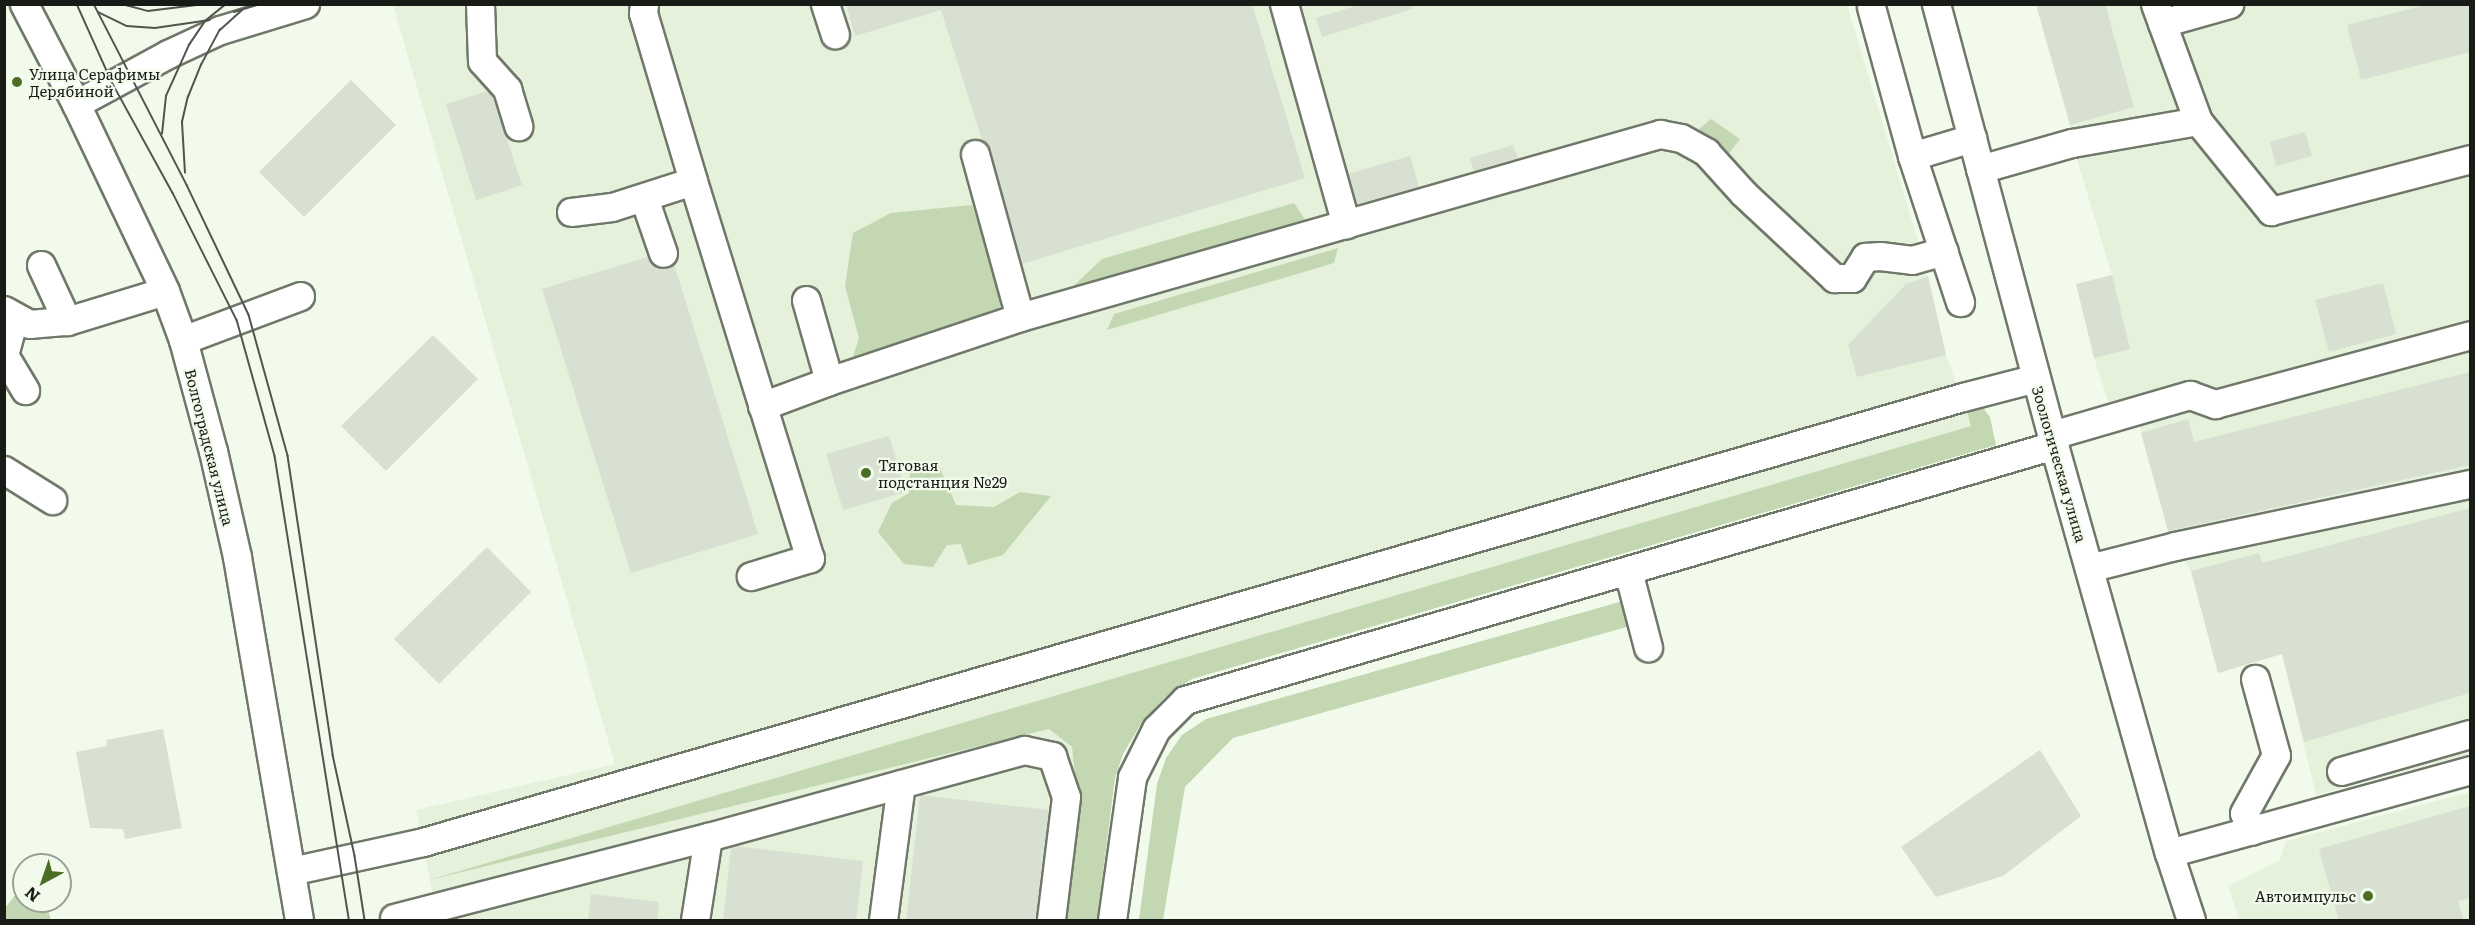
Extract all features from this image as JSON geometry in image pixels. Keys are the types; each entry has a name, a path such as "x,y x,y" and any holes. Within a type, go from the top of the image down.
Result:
{"street":[{"path":"76,104 168,54 220,30 305,4"},
{"path":"480,4 482,61 507,88 518,126"},
{"path":"644,4 644,13 693,181 810,558 751,576"},
{"path":"825,4 836,34"},
{"path":"1284,4 1346,224"},
{"name":"Зоологическая улица","path":"1936,4 2053,440 2169,853 2191,921"},
{"path":"2229,4 2159,14 2198,121 2271,211 2470,159"},
{"path":"1871,7 1912,156 1960,302"},
{"name":"Волгоградская улица","path":"34,8 76,104 165,291 183,340 213,451 237,557 299,921"},
{"path":"1980,169 2072,143 2198,121"},
{"path":"762,406 1020,317 1660,134 1681,138 1706,152 1743,193 1834,278 1852,278 1865,257 1912,260 1944,251"},
{"path":"1912,156 1972,138"},
{"path":"975,154 1020,317"},
{"path":"571,212 612,207 693,181"},
{"path":"644,198 663,253"},
{"path":"41,265 67,321"},
{"path":"25,390 4,355 9,314 29,324 67,321 165,291"},
{"path":"183,340 300,296"},
{"path":"806,300 829,381"},
{"path":"1112,921 1132,777 1156,729 1185,700 1628,571 2053,440 2190,395 2215,404 2470,335"},
{"path":"291,871 423,842 1917,410 2036,378"},
{"path":"4,470 52,500"},
{"path":"2089,568 2175,546 2470,484"},
{"path":"1628,571 1648,647"},
{"path":"2251,831 2244,813 2276,755 2255,679"},
{"path":"2341,771 2470,734"},
{"path":"386,919 438,916 462,911 708,837 1024,750 1052,756 1066,798 1051,921"},
{"path":"2169,853 2470,770"},
{"path":"883,921 901,784"},
{"path":"695,921 708,837"}],"shaded area":[{"path":"393,5 1847,5 1923,257 1946,355 1972,426 447,875 1049,729 1072,747 1076,787 1063,920 438,920 416,810 615,764"},
{"path":"2036,5 2470,5 2470,754 2316,795 2282,654 2218,673 2191,571 2170,537 2132,398 2109,404 2094,358 2112,275 2072,143 2070,125"},
{"path":"2470,792 2470,920 2239,920 2228,886 2280,860 2286,841"}],"green space":[{"path":"1711,119 1740,139 1728,155 1711,144 1699,129"},
{"path":"1294,203 1308,224 1067,292 1102,259"},
{"path":"972,205 1003,295 996,319 850,366 859,338 845,286 853,233 891,213"},
{"path":"1338,248 1334,263 1107,330 1114,314"},
{"path":"1977,400 1990,417 1996,445 1192,679 1165,697 1142,722 1123,754 1115,778 1097,920 1063,920 1076,787 1072,747 1049,729 429,880 1971,426 1965,403"},
{"path":"910,467 940,468 956,505 994,507 1020,492 1051,496 1003,555 968,565 961,544 947,545 933,567 904,564 878,532 892,503 909,493"},
{"path":"1623,601 1630,626 1233,738 1185,787 1163,920 1139,920 1157,784 1166,758 1182,735 1206,719"},
{"path":"12,899 12,913 49,913 51,920 5,920 5,908"}],"building":[{"path":"846,4 1252,4 1305,178 1022,264 990,150 982,140 941,10 855,36"},
{"path":"1362,4 1412,4 1412,9 1322,37 1316,18"},
{"path":"2036,4 2105,4 2134,107 2070,125"},
{"path":"2429,4 2470,4 2470,52 2361,80 2347,25"},
{"path":"351,80 396,125 304,217 259,172"},
{"path":"488,91 493,97 522,185 476,200 446,104"},
{"path":"2305,132 2312,156 2276,166 2270,142"},
{"path":"1513,145 1518,158 1474,171 1470,158"},
{"path":"1410,156 1419,187 1357,204 1348,174"},
{"path":"648,257 652,264 659,268 674,264 758,534 631,573 542,289"},
{"path":"2112,275 2130,349 2094,358 2076,284"},
{"path":"1928,276 1946,355 1857,377 1848,345 1906,284"},
{"path":"2383,283 2396,334 2329,352 2315,300"},
{"path":"433,335 478,379 386,471 341,426"},
{"path":"2470,372 2470,465 2168,531 2141,433 2188,419 2194,442"},
{"name":"Тяговая подстанция №29","path":"889,436 906,492 843,510 826,454"},
{"path":"2470,508 2470,693 2304,742 2282,654 2218,673 2191,571 2259,553 2262,563"},
{"path":"487,547 531,592 439,684 394,639"},
{"path":"163,729 182,828 125,839 123,829 90,828 76,752 107,746 106,740"},
{"path":"2040,750 2081,816 2003,876 1936,897 1901,847"},
{"path":"920,795 1049,810 1036,921 906,921"},
{"path":"2470,806 2470,898 2458,901 2464,921 2339,921 2319,849"},
{"path":"731,847 863,861 856,921 723,921"},
{"path":"591,894 659,902 657,921 588,921"}],"tram line":[{"path":"77,4 113,84 173,193 237,320 275,456 349,920"},
{"path":"94,4 187,185 249,315 288,456 333,755 355,856 365,920"},
{"path":"122,4 148,11 205,4"},
{"path":"162,134 166,96 189,45 205,21 226,4"},
{"path":"234,12 260,4"},
{"path":"185,173 182,122 188,97 201,65 220,30 242,10"},
{"path":"98,12 127,26 155,28 209,20"}],"place":[{"name":"Улица Серафимы Дерябиной","path":"17,82"},
{"name":"Тяговая подстанция №29","path":"866,473"},
{"name":"Автоимпульс","path":"2368,896"}]}
